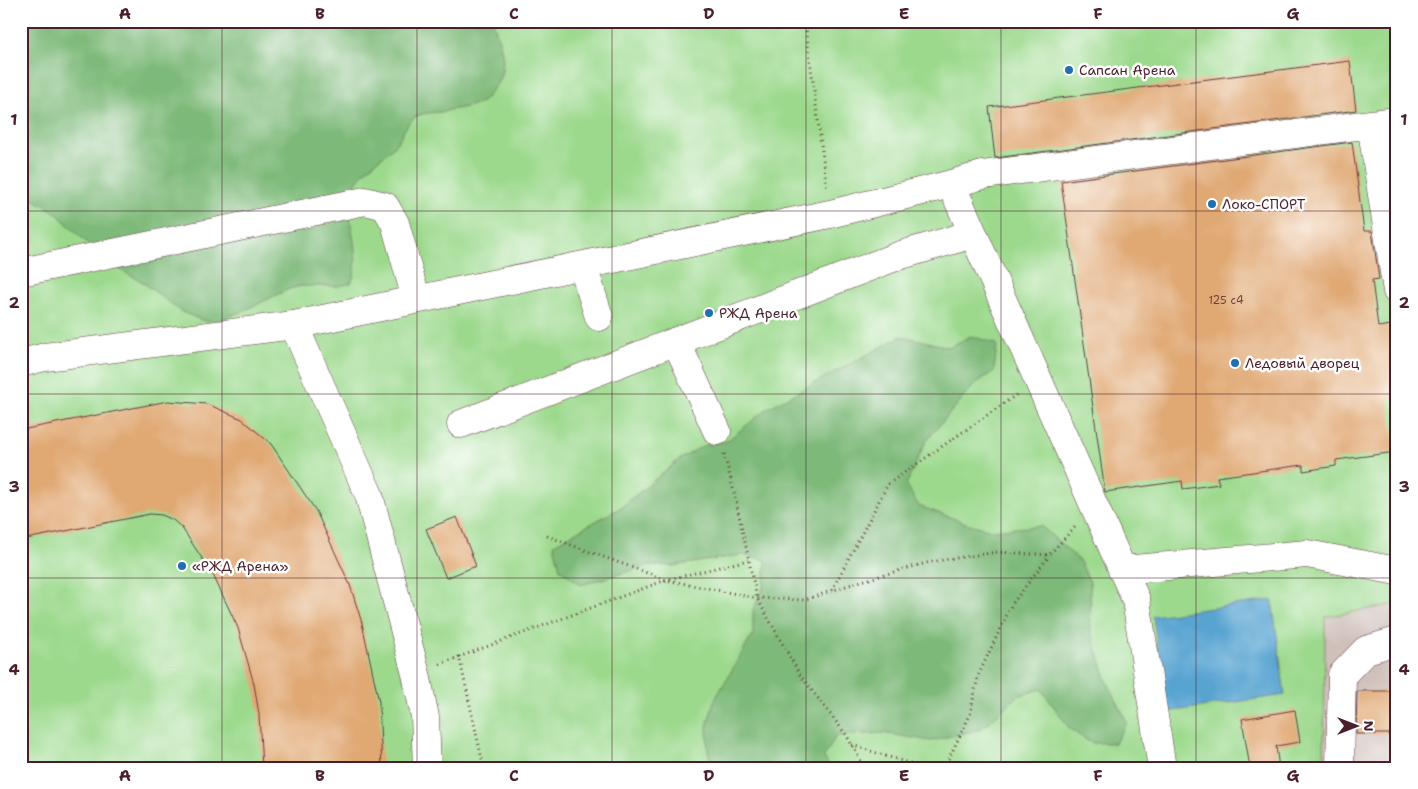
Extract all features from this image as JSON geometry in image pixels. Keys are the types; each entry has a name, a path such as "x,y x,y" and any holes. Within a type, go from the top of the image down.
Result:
{"lane":[{"path":"21,363 45,357 294,325 830,214 983,174 1384,123 1397,291"},
{"path":"950,184 1136,600 1162,768"},
{"path":"21,272 364,201 385,206 392,218 416,299"},
{"path":"461,424 898,256 973,234"},
{"path":"583,266 599,317"},
{"path":"294,325 369,495 416,674 425,717 427,768"},
{"path":"676,341 717,431"},
{"path":"1122,570 1307,554 1397,571"},
{"path":"1340,768 1342,675 1366,650 1397,641"}],"path":[{"path":"805,21 830,214"},
{"path":"832,591 888,484 1037,380"},
{"path":"717,431 734,492 757,598 800,675 852,745 865,768"},
{"path":"944,768 970,715 978,676 1012,604 1049,555 1094,507"},
{"path":"547,536 666,580 757,598 804,600 930,562 997,552 1049,555"},
{"path":"416,674 459,656 666,580 748,560"},
{"path":"459,656 484,768"},
{"path":"852,745 924,768"}],"shaded area":[{"path":"1397,604 1397,768 1324,768 1325,617"}],"green space":[{"name":"РЖД Арена","path":"21,21 1397,21 1397,604 1325,617 1324,768 21,768"},
{"path":"21,21 493,21 501,48 503,65 498,81 483,101 475,105 417,116 410,122 394,146 360,177 351,195 350,220 356,258 355,271 351,283 339,286 301,286 289,289 241,312 216,321 204,321 182,312 141,281 108,263 55,212 21,192"},
{"path":"902,336 949,347 971,336 997,344 994,371 975,384 926,441 906,485 919,506 966,523 991,530 1041,526 1079,560 1090,582 1091,631 1106,679 1127,722 1115,743 1091,743 1071,730 1041,689 1018,696 981,729 931,741 883,733 836,736 824,757 830,768 713,768 708,751 707,726 714,701 753,634 753,610 764,586 766,560 742,555 673,566 650,565 581,585 560,569 554,544 620,508 680,459 703,446 727,441 768,408"}],"water":[{"path":"1272,600 1285,695 1166,712 1153,616"}],"building":[{"path":"1350,61 1356,110 995,158 989,107"},
{"path":"1352,142 1364,231 1372,231 1379,279 1372,280 1378,327 1397,324 1397,398 1388,399 1396,452 1336,460 1336,466 1303,471 1303,465 1217,477 1219,484 1198,487 1183,489 1182,481 1105,492 1061,181"},
{"path":"168,401 207,404 242,419 271,444 316,511 350,585 362,623 379,702 382,768 262,768 259,714 254,684 238,628 213,575 182,528 173,520 162,515 150,514 21,540 21,430"},
{"path":"457,517 476,566 446,578 426,529"},
{"path":"1357,691 1397,691 1397,734 1356,734"},
{"path":"1295,710 1300,742 1276,746 1279,768 1250,768 1242,719"}],"place":[{"name":"Сапсан Арена","path":"1069,70"},
{"name":"Локо-СПОРТ","path":"1212,204"},
{"name":"РЖД Арена","path":"709,313"},
{"name":"Ледовый дворец","path":"1235,363"},
{"name":"«РЖД Арена»","path":"182,566"}]}
